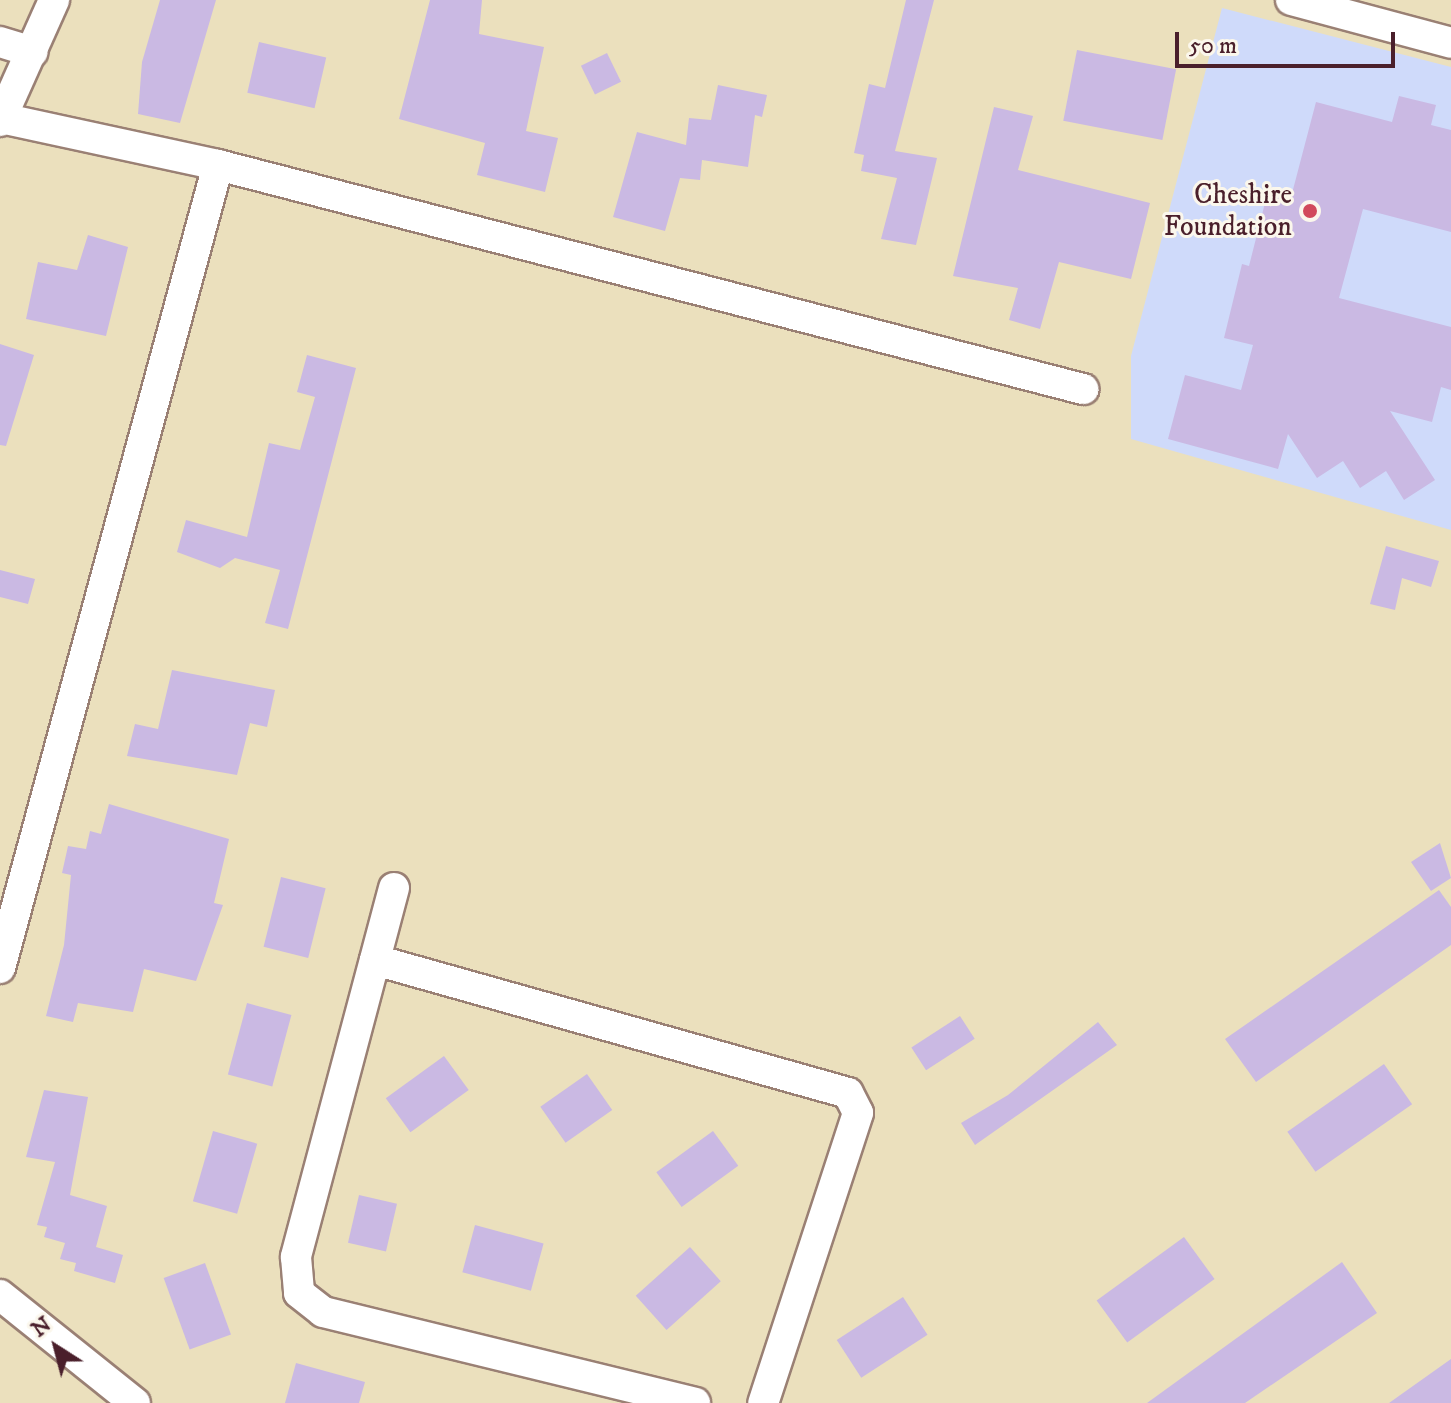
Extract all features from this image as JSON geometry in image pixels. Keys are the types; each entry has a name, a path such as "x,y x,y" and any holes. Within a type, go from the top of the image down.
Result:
{"street":[{"path":"54,0 1,120 218,165 1083,389"},
{"path":"1291,0 1451,43"},
{"path":"0,42 33,52"},
{"path":"0,968 218,165"},
{"path":"394,888 296,1257 299,1293 323,1312 695,1403"},
{"path":"375,960 848,1093 858,1113 763,1403"},
{"path":"0,1295 135,1403"}],"shaded area":[{"name":"Cheshire Foundation","path":"1222,8 1451,67 1451,530 1131,439 1131,356"}],"building":[{"path":"160,0 216,0 180,123 138,114 142,62"},
{"path":"430,0 482,0 479,34 544,47 526,131 558,138 545,192 477,175 485,143 399,119"},
{"path":"906,0 934,0 895,151 937,158 916,245 881,239 897,178 861,171 864,155 854,153 869,84 885,88"},
{"path":"259,42 326,58 315,108 247,93"},
{"path":"1077,50 1176,69 1162,140 1063,121"},
{"path":"607,53 621,82 595,94 581,66"},
{"path":"718,85 767,95 762,117 755,115 748,167 702,160 700,180 680,178 665,231 613,217 637,132 686,145 689,118 711,120"},
{"path":"1399,96 1436,105 1431,125 1451,130 1451,232 1363,209 1339,298 1451,327 1451,390 1441,387 1432,422 1390,411 1435,480 1404,500 1386,471 1360,488 1343,461 1317,478 1288,434 1278,469 1168,439 1185,375 1241,390 1253,345 1224,338 1242,264 1249,266 1267,195 1290,201 1316,102 1392,122"},
{"path":"994,107 1033,116 1018,170 1150,203 1131,279 1059,262 1040,329 1009,320 1018,288 953,276"},
{"path":"88,235 128,247 106,336 26,319 38,262 77,270"},
{"path":"0,344 34,355 6,446 0,445"},
{"path":"307,355 356,368 288,629 265,623 280,570 235,558 220,568 177,552 186,520 247,537 269,443 300,450 315,397 297,392"},
{"path":"1386,546 1439,561 1431,587 1402,578 1395,610 1370,604"},
{"path":"0,570 35,579 28,604 0,597"},
{"path":"172,670 275,690 267,727 250,723 237,775 127,756 135,724 158,729"},
{"path":"109,804 229,839 214,903 223,905 196,981 144,969 133,1012 78,1003 73,1022 46,1016 64,945 71,875 62,873 68,846 86,849 90,831 101,834"},
{"path":"1440,843 1451,878 1431,891 1411,862"},
{"path":"281,877 326,888 308,958 264,947"},
{"path":"1439,890 1451,907 1451,945 1256,1082 1225,1039"},
{"path":"247,1003 291,1015 272,1086 228,1074"},
{"path":"960,1016 975,1039 926,1070 911,1048"},
{"path":"1098,1022 1117,1045 975,1145 961,1123 1008,1095"},
{"path":"444,1056 469,1090 410,1132 386,1098"},
{"path":"1384,1064 1412,1104 1315,1172 1287,1132"},
{"path":"587,1074 612,1110 566,1143 540,1107"},
{"path":"44,1090 88,1097 70,1195 107,1206 96,1247 123,1255 115,1283 74,1271 76,1263 60,1259 65,1243 44,1237 47,1227 37,1225 55,1162 26,1157"},
{"path":"213,1131 257,1144 237,1214 193,1201"},
{"path":"713,1131 738,1166 682,1207 656,1172"},
{"path":"359,1195 397,1204 386,1252 348,1243"},
{"path":"475,1225 544,1243 531,1291 462,1272"},
{"path":"1184,1237 1215,1279 1127,1343 1097,1300"},
{"path":"690,1247 721,1281 667,1330 636,1296"},
{"path":"1342,1262 1377,1313 1245,1403 1147,1403"},
{"path":"205,1263 231,1334 190,1349 164,1278"},
{"path":"903,1297 928,1335 861,1378 837,1340"},
{"path":"1451,1359 1451,1403 1389,1403"},
{"path":"296,1363 365,1382 359,1403 285,1403"}],"place":[{"name":"Cheshire Foundation","path":"1310,211"}]}
